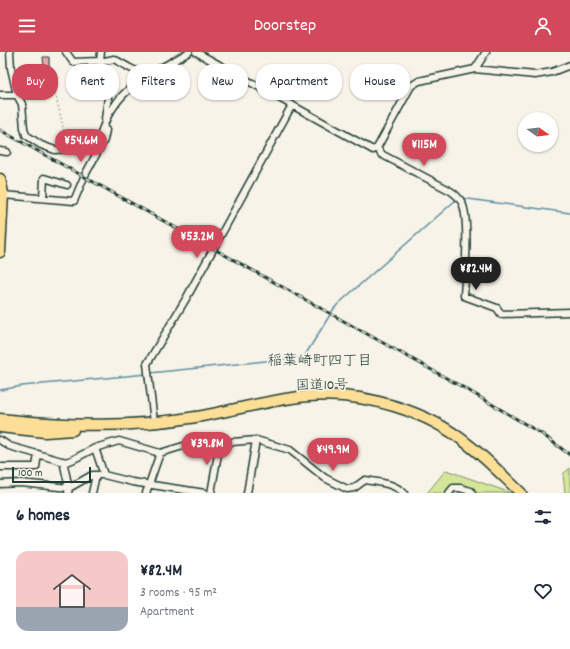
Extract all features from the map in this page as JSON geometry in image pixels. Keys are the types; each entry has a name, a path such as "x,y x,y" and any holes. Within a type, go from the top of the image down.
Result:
{"main road":[{"path":"0,179 3,195 0,246"},
{"name":"国道10号","path":"0,419 44,424 97,425 154,422 196,417 268,402 308,396 350,396 404,409 445,428 469,445 521,493"},
{"name":"国道10号","path":"0,427 45,432 84,429 97,425"}],"street":[{"path":"10,52 12,72"},
{"path":"66,52 73,62 100,62 114,59 127,66"},
{"path":"20,100 22,104 26,134 48,148 68,150 95,147 99,141 104,124 108,98 100,62 101,52"},
{"path":"169,64 189,52"},
{"path":"196,52 373,150 377,148 411,86 419,81 475,69 534,76 552,72 570,65"},
{"path":"475,69 486,52"},
{"path":"104,124 117,102 127,90"},
{"path":"0,95 12,95"},
{"path":"154,422 147,364 187,297 292,105"},
{"path":"3,195 74,201 84,177 104,140 110,113"},
{"path":"377,148 381,154 449,190 461,202 465,211 466,227 464,296 497,308 501,314 570,312"},
{"path":"0,151 7,152"},
{"path":"42,198 44,178 67,185"},
{"path":"0,440 9,446 63,461 72,460 95,448 119,441 160,453 190,444 256,440 290,450 325,478 347,489 354,488 364,480 384,483 397,487 404,493"},
{"path":"247,493 256,440"},
{"path":"211,493 220,443"},
{"path":"95,448 104,475"},
{"path":"146,493 160,453"},
{"path":"0,467 36,467 38,454"},
{"path":"63,461 68,490"},
{"path":"0,484 21,483 68,490 92,475 104,475 205,493"},
{"path":"92,493 96,475"},
{"path":"450,493 453,488 460,488 471,491 472,493"}],"path":[{"path":"57,100 68,150"}],"green space":[{"path":"570,468 570,493 565,493 563,474"},
{"path":"446,470 511,493 427,493"}],"building":[{"path":"43,57 49,57 49,64 44,64"}],"waterway":[{"path":"461,198 570,213"},
{"path":"150,373 304,357 338,304 457,199"},
{"path":"0,390 22,386 147,374"}],"railway":[{"path":"0,130 466,389 542,434 570,455"}],"district":[{"name":"稲葉崎町四丁目","path":"320,360"}]}
